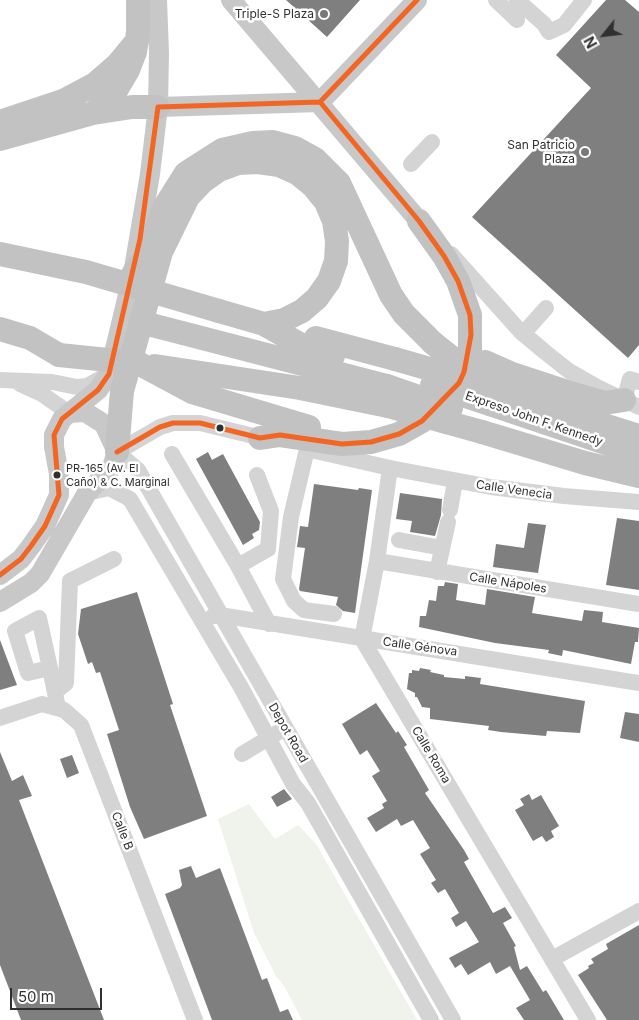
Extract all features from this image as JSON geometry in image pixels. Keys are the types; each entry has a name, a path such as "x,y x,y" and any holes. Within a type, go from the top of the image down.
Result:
{"highway":[{"path":"93,113 111,99 120,87 128,70 137,41 138,0"},
{"path":"0,122 63,101 95,84 118,64 137,41"},
{"path":"0,139 93,113 132,107 158,107"},
{"path":"0,146 40,128"},
{"path":"133,274 147,255 164,208 186,173 222,150 253,143 273,142 294,148 315,159 339,183 391,295 404,314 444,343 512,374 605,403 631,403"},
{"path":"117,452 122,391 140,322 156,266 188,197 202,182 219,170 238,164 258,162 279,165 297,173 313,186 326,202 334,221 338,241 329,281 317,298 302,311 284,320 264,324"},
{"path":"260,438 280,435 323,442 358,444 371,442 399,434 422,421 459,383 464,372 470,342 470,316 467,303 444,256 420,221"},
{"path":"0,254 86,272 264,324 390,381"},
{"path":"140,322 390,381 488,411 528,401 639,436"},
{"path":"0,328 30,338 60,355"},
{"path":"444,343 452,358 484,375 488,411"},
{"name":"Expreso John F. Kennedy","path":"0,346 60,355 138,363 300,388 390,381 639,454"},
{"path":"138,363 192,392 292,422 356,436 399,434"},
{"name":"Expreso John F. Kennedy","path":"488,411 511,442 639,476"}],"main road":[{"path":"0,574 21,559 31,546 45,526 59,495 59,474 54,435 62,419 98,390 109,374 133,274 150,174 158,107 159,53 157,0"},
{"path":"230,0 320,102 420,221"},
{"path":"158,107 320,102 417,0"},
{"path":"0,602 31,584 40,574 87,493 112,467 117,452 104,424 85,412 69,413"}],"street":[{"path":"496,0 517,20"},
{"path":"517,0 544,24 549,32 564,25 584,0"},
{"path":"411,164 432,142"},
{"path":"420,221 523,334 569,371 631,403 630,379 639,382"},
{"path":"523,334 546,308"},
{"path":"7,381 52,382 77,387 87,386 109,374"},
{"path":"7,381 42,394 69,413"},
{"name":"Calle Venecia","path":"117,452 160,427 173,423 200,423 390,468 455,481 564,496 639,502"},
{"path":"307,449 291,517 283,579 294,601 304,610 334,614"},
{"name":"Depot Road","path":"117,452 138,470 454,1020"},
{"path":"172,454 238,566 269,624"},
{"path":"362,639 377,561 390,468"},
{"path":"238,566 268,549 271,511 257,475"},
{"path":"437,572 455,481"},
{"name":"Depot Road","path":"87,493 110,488 130,499 242,689 293,784 308,803 430,1020"},
{"path":"399,540 442,548"},
{"path":"0,718 57,700 66,683 70,581 114,559"},
{"name":"Calle Nápoles","path":"377,561 639,604"},
{"path":"302,629 304,610"},
{"name":"Calle Génova","path":"201,619 220,615 639,683"},
{"name":"Calle Roma","path":"362,639 588,1020"},
{"path":"50,668 57,700"},
{"name":"Calle B","path":"57,700 64,710 81,725 195,1020"},
{"path":"242,754 285,728"},
{"path":"308,803 324,794"},
{"path":"353,885 370,875"},
{"path":"552,959 639,911"}],"shaded area":[{"path":"249,804 275,839 298,825 316,844 417,1020 302,1020 284,986 276,976 254,933 218,819"}],"building":[{"name":"Triple-S Plaza","path":"286,0 360,0 327,37"},
{"name":"San Patricio Plaza","path":"606,0 625,0 639,12 639,345 628,358 472,217 591,88 556,55"},
{"path":"208,452 212,460 223,454 260,522 259,530 252,534 254,538 243,545 196,459"},
{"path":"314,484 372,490 355,613 343,611 336,605 338,597 300,591 299,589 305,548 297,547 300,526 308,527"},
{"path":"400,493 442,499 441,515 435,536 410,532 412,521 396,519"},
{"path":"617,518 639,521 639,590 606,585"},
{"path":"528,523 546,525 538,573 493,567 496,544 524,548"},
{"path":"445,582 458,584 456,600 485,605 487,589 535,597 532,613 582,621 584,610 603,612 602,622 639,628 638,642 635,642 631,664 563,650 562,656 548,653 549,650 495,643 419,627 420,616 426,616 429,600 436,601 438,586 444,586"},
{"path":"137,592 173,704 170,705 207,816 144,839 130,807 107,734 119,730 100,672 96,673 92,662 88,664 78,634 81,609"},
{"path":"0,640 17,685 0,690"},
{"path":"420,668 431,670 430,672 444,675 444,677 465,679 465,676 481,678 480,684 585,701 580,733 547,731 546,736 501,732 488,730 489,726 430,719 430,708 422,707 417,697 415,697 415,693 407,689 409,673 412,673 412,670 419,671"},
{"path":"376,703 396,733 398,731 407,745 404,747 429,790 425,793 464,850 469,859 464,862 493,913 505,907 512,918 503,923 516,946 514,947 520,970 527,966 543,992 546,990 564,1020 524,1020 516,1008 530,1000 510,966 496,974 490,962 468,975 461,964 455,968 449,958 479,942 466,921 456,927 451,918 459,913 445,889 438,893 431,883 436,880 420,854 430,848 413,820 401,826 397,819 376,832 367,818 384,808 382,804 387,801 372,776 380,771 367,750 360,755 342,724"},
{"path":"625,712 639,714 639,742 620,738"},
{"path":"0,752 12,781 23,775 32,796 19,800 104,1020 21,1020 0,965"},
{"path":"72,755 79,773 67,778 60,759"},
{"path":"284,789 292,799 277,807 271,797"},
{"path":"529,794 532,800 541,795 559,826 551,831 554,837 546,842 542,836 533,841 515,810 524,805 520,799"},
{"path":"191,866 196,878 220,868 262,980 267,978 280,1012 288,1009 293,1020 212,1020 165,894 180,888 182,885 179,870"},
{"path":"639,925 639,1020 607,1020 578,975 594,963 591,959 608,949 606,944"}],"transit line":[{"path":"0,575 21,559 31,546 45,526 59,495 54,435 62,419 98,390 109,374 140,239 158,107 320,102 417,0"},
{"path":"117,452 160,427 173,423 200,423 260,438 280,435 342,444 371,442 399,434 422,421 459,383 464,372 471,335 470,315 458,281 444,256 419,221 320,102"}],"place":[{"name":"Triple-S Plaza","path":"324,14"},
{"name":"San Patricio Plaza","path":"585,152"},
{"name":"PR-165 (Av. El Caño) & C. Marginal","path":"57,475"}]}
